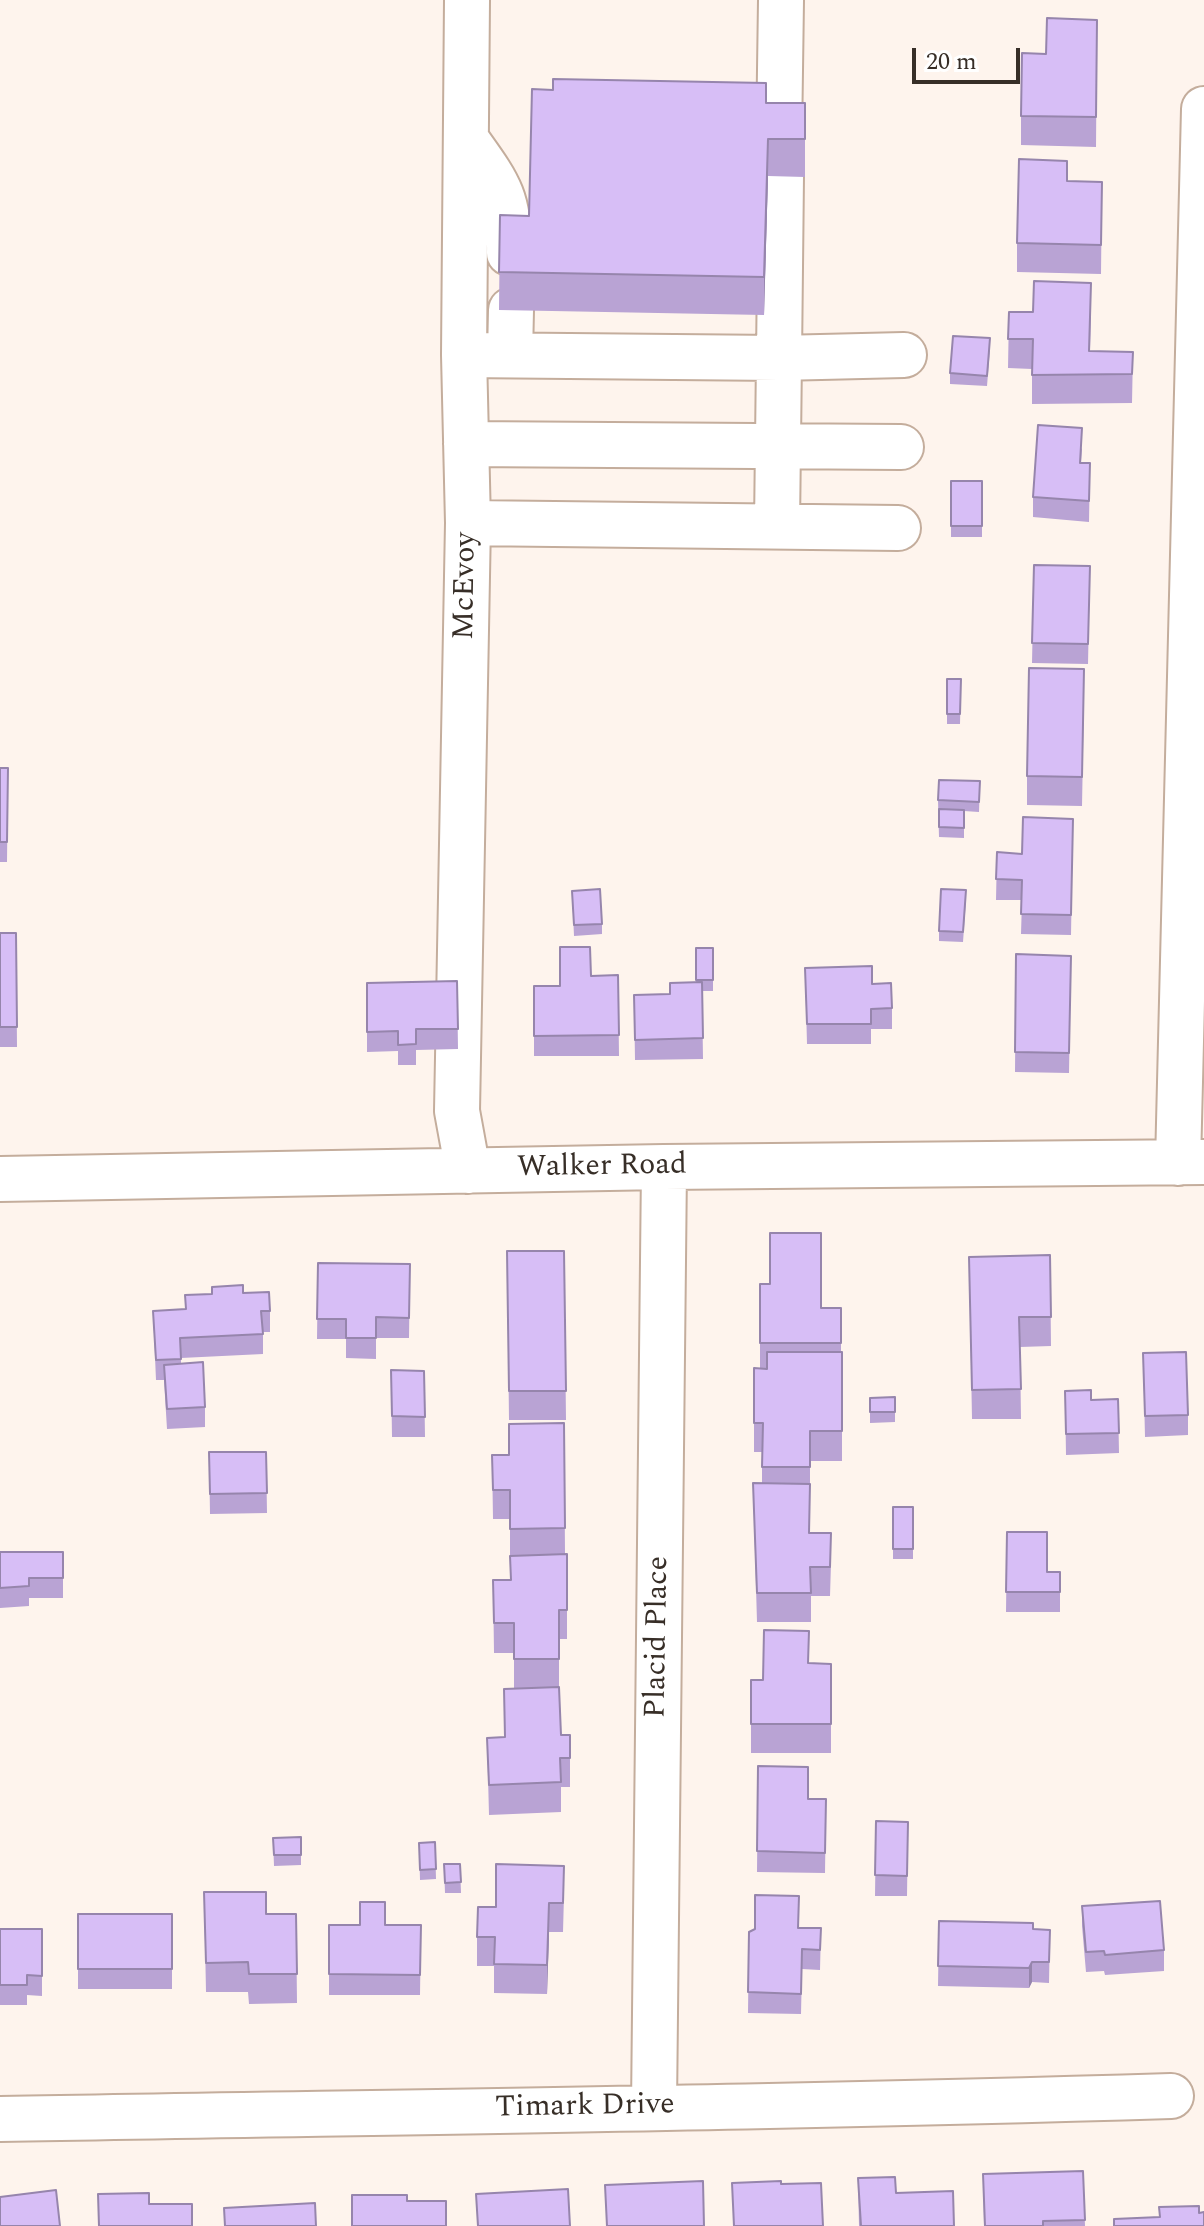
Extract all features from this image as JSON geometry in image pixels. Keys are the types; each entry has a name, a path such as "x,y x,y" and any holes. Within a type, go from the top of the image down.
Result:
{"street":[{"name":"McEvoy","path":"467,0 464,355 468,523 457,1111 468,1171"},
{"path":"777,526 781,0"},
{"path":"1191,1163 1204,127"},
{"path":"466,139 503,196 509,220 509,253"},
{"path":"510,355 511,310"},
{"path":"464,355 779,358 904,355"},
{"path":"466,444 901,447"},
{"path":"468,523 898,528"},
{"name":"Walker Road","path":"0,1179 664,1167 1191,1163"},
{"name":"Placid Place","path":"654,2106 664,1167"},
{"name":"Timark Drive","path":"0,2119 916,2104 1171,2096"}],"building":[{"path":"1047,18 1097,20 1096,117 1021,116 1022,53 1046,54"},
{"path":"553,79 766,83 766,103 805,103 805,139 768,139 764,277 499,272 500,215 529,216 532,89 553,90"},
{"path":"1019,159 1067,161 1067,181 1102,182 1101,245 1017,243"},
{"path":"1034,281 1091,283 1089,351 1133,352 1132,374 1032,375 1033,339 1008,339 1009,312 1033,312"},
{"path":"953,336 990,338 987,376 950,373"},
{"path":"1038,425 1082,428 1080,463 1090,463 1089,501 1033,497"},
{"path":"951,481 982,481 982,526 951,526"},
{"path":"1034,565 1090,566 1088,644 1032,643"},
{"path":"1029,668 1084,669 1082,777 1027,776"},
{"path":"947,679 961,679 960,714 947,714"},
{"path":"0,768 8,768 7,842 0,842"},
{"path":"939,780 980,781 979,802 938,800"},
{"path":"939,809 964,810 964,828 939,827"},
{"path":"1023,817 1073,819 1071,915 1021,914 1022,880 996,879 997,852 1022,854"},
{"path":"600,889 602,924 574,925 572,891"},
{"path":"941,889 966,890 963,932 939,931"},
{"path":"0,933 16,933 17,1027 0,1027"},
{"path":"560,947 590,947 591,976 618,975 619,1035 534,1036 534,986 560,986"},
{"path":"696,948 713,948 713,980 696,980"},
{"path":"1016,954 1071,956 1069,1053 1015,1052"},
{"path":"872,966 872,984 891,983 892,1008 871,1009 871,1024 807,1024 805,968"},
{"path":"457,981 458,1029 416,1029 416,1044 398,1045 398,1031 367,1032 367,983"},
{"path":"702,982 703,1038 635,1040 634,995 670,994 670,983"},
{"path":"770,1233 821,1233 821,1308 841,1308 841,1343 760,1343 760,1284 770,1284"},
{"path":"507,1251 564,1251 566,1391 509,1391"},
{"path":"1050,1255 1051,1317 1019,1317 1021,1389 972,1390 969,1257"},
{"path":"318,1263 410,1264 409,1318 376,1317 376,1338 346,1338 346,1319 317,1319"},
{"path":"243,1285 243,1293 269,1292 270,1311 261,1311 263,1334 180,1338 181,1359 156,1360 153,1311 186,1309 185,1295 212,1294 212,1287"},
{"path":"767,1352 842,1352 842,1431 810,1431 810,1467 762,1467 763,1423 754,1423 754,1368 767,1369"},
{"path":"1186,1352 1188,1415 1145,1416 1143,1353"},
{"path":"203,1362 205,1407 167,1409 164,1365"},
{"path":"391,1370 424,1371 425,1417 392,1416"},
{"path":"1091,1390 1091,1400 1118,1399 1119,1433 1066,1434 1065,1391"},
{"path":"895,1397 895,1412 870,1412 870,1398"},
{"path":"564,1423 565,1528 510,1529 510,1490 493,1490 492,1455 509,1455 509,1424"},
{"path":"209,1452 266,1452 267,1493 210,1494"},
{"path":"753,1483 810,1484 809,1533 831,1533 830,1567 810,1567 811,1593 757,1593"},
{"path":"893,1507 913,1507 913,1549 893,1549"},
{"path":"1007,1532 1047,1532 1047,1572 1060,1572 1060,1592 1006,1592"},
{"path":"0,1552 63,1552 63,1578 29,1578 29,1586 0,1588"},
{"path":"567,1554 567,1610 559,1610 559,1659 514,1659 514,1623 494,1623 493,1580 511,1580 510,1556"},
{"path":"764,1630 809,1631 808,1663 831,1664 831,1724 751,1724 751,1680 763,1680"},
{"path":"559,1687 561,1735 570,1735 570,1758 560,1758 561,1782 489,1785 487,1738 505,1737 504,1689"},
{"path":"758,1766 808,1767 808,1799 826,1799 825,1853 757,1851"},
{"path":"876,1821 908,1822 907,1876 875,1875"},
{"path":"301,1837 301,1855 274,1855 273,1838"},
{"path":"435,1842 436,1869 420,1870 419,1843"},
{"path":"444,1864 460,1864 461,1882 445,1883"},
{"path":"496,1864 564,1866 563,1903 549,1903 547,1965 494,1964 495,1937 477,1937 478,1907 496,1907"},
{"path":"204,1892 266,1892 266,1914 296,1914 297,1974 249,1974 248,1962 206,1963"},
{"path":"755,1895 799,1896 798,1928 821,1928 820,1950 802,1949 801,1994 748,1992 749,1932 755,1929"},
{"path":"1160,1901 1164,1950 1105,1955 1104,1951 1086,1952 1082,1906"},
{"path":"360,1902 385,1902 385,1925 421,1925 420,1975 329,1974 329,1925 360,1925"},
{"path":"78,1914 172,1914 172,1969 78,1969"},
{"path":"939,1921 1033,1923 1033,1929 1050,1930 1049,1962 1032,1962 1029,1968 938,1966"},
{"path":"0,1929 42,1929 42,1976 27,1975 27,1985 0,1985"},
{"path":"1083,2171 1085,2220 1043,2221 1043,2226 985,2226 983,2174"},
{"path":"895,2177 896,2193 953,2191 954,2226 861,2226 858,2178"},
{"path":"703,2181 704,2226 607,2226 605,2185"},
{"path":"781,2181 781,2184 821,2183 823,2226 734,2226 732,2183"},
{"path":"568,2189 570,2226 478,2226 476,2194"},
{"path":"56,2190 60,2226 0,2226 0,2197"},
{"path":"149,2193 149,2204 192,2204 192,2226 99,2226 98,2194"},
{"path":"352,2195 407,2195 407,2201 446,2201 446,2226 352,2226"},
{"path":"315,2203 316,2226 225,2226 224,2208"},
{"path":"1199,2206 1199,2213 1204,2212 1204,2226 1114,2226 1114,2219 1160,2217 1159,2207"}]}
